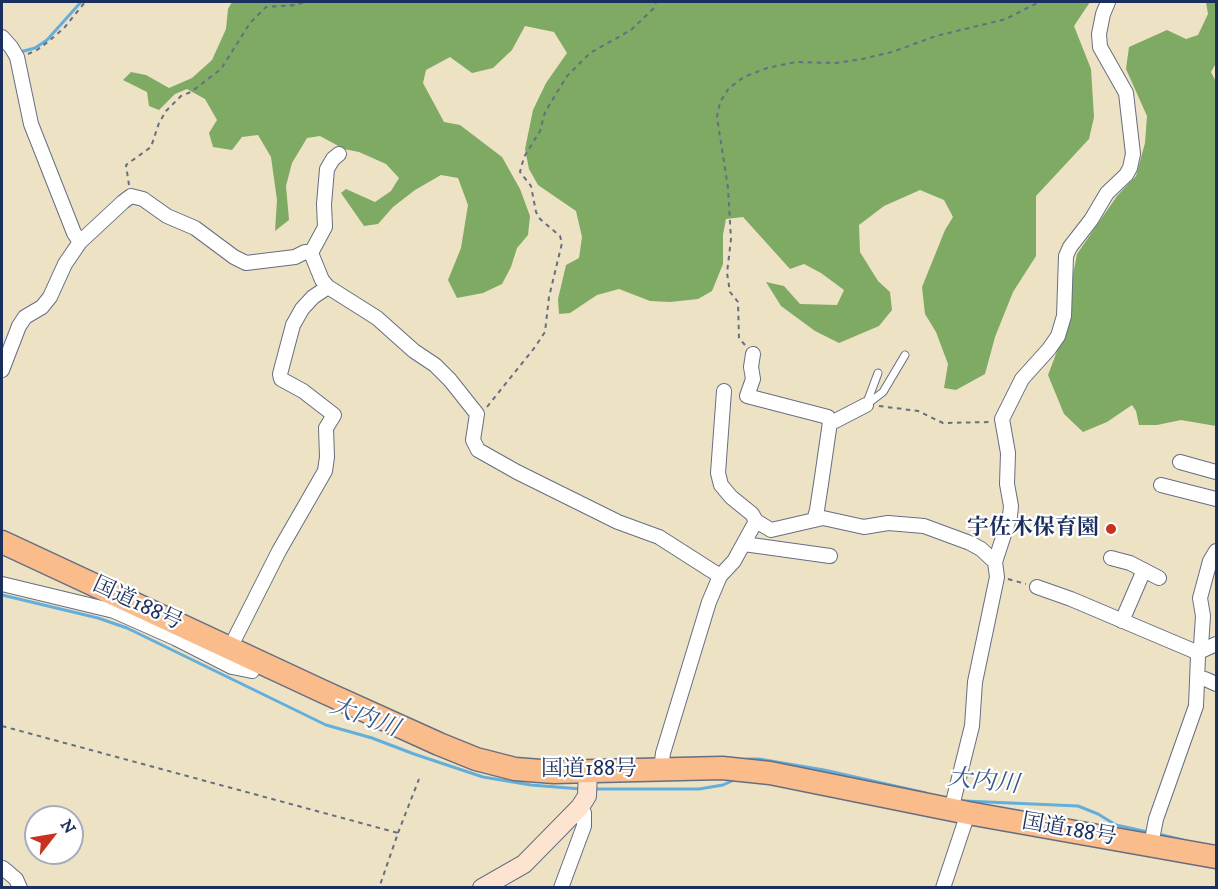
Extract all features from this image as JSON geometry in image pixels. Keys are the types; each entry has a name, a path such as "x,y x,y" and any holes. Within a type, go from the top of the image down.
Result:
{"highway":[{"name":"国道188号","path":"2,542 439,744 476,759 514,769 554,772 586,789 661,769 722,768 770,773 960,812 1216,857"}],"main road":[{"path":"482,888 524,864 586,789"}],"street":[{"path":"944,888 960,812 972,726 975,682 997,577 995,562 1010,516 1011,506 1007,483 1008,453 1002,423 1006,407 1022,379 1049,350 1058,336 1064,316 1066,256 1107,193 1126,175 1133,154 1126,93 1105,57 1100,41 1103,14 1108,2"},
{"path":"2,37 17,57 31,124 74,233 80,242"},
{"path":"311,253 325,227 327,169 339,154"},
{"path":"2,370 18,326 25,317 42,307 50,297 65,264 80,242 95,225 131,196 143,199 167,216 182,221 246,263 295,257 305,252 311,253"},
{"path":"311,253 322,280 328,287 377,318 450,380 477,414 473,440 478,450 618,522 659,537 720,576"},
{"path":"230,648 279,551 326,471 326,428 334,415 303,391 281,379 280,374 293,325 302,309 313,297 328,287"},
{"path":"753,354 751,367 753,379 747,396 817,413 828,417 830,422 814,520"},
{"path":"724,391 718,473 721,485 730,498 752,514 756,521 771,530 823,518 864,527 888,523 924,526 970,543 981,549 995,562"},
{"path":"830,422 866,405"},
{"path":"1180,462 1216,472"},
{"path":"1161,485 1216,499"},
{"path":"661,769 663,753 685,676 709,602 720,576 734,561 756,521"},
{"path":"744,544 830,556"},
{"path":"1150,845 1156,819 1193,715 1203,616 1201,588 1210,561 1216,552"},
{"path":"1111,558 1130,563 1159,578"},
{"path":"1122,621 1144,570"},
{"path":"2,584 114,611 232,667 252,671 257,661"},
{"path":"1036,587 1071,598 1199,652 1216,644"},
{"path":"1198,679 1205,679 1216,684"},
{"path":"561,888 584,826 586,789"},
{"path":"3,868 16,879 20,888"}],"lane":[{"path":"866,405 883,392 905,355"},
{"path":"866,405 878,373"}],"path":[{"path":"17,57 37,50 49,41 64,28 86,2"},
{"path":"131,196 126,165 151,147 159,123 166,111 180,96 191,92 221,69 250,23 266,7 296,5 305,2"},
{"path":"477,414 495,399 545,332 549,297 560,259 562,243 560,236 540,219 536,212 531,186 520,172 524,157 540,132 544,112 567,76 590,52 631,30 653,9 656,2"},
{"path":"753,354 739,338 738,302 730,292 727,273 732,239 729,198 717,117 720,102 729,88 744,77 767,68 796,62 844,62 892,52 936,36 1006,19 1039,2"},
{"path":"866,405 918,411 943,423 1002,423"},
{"path":"997,577 1036,587"},
{"path":"2,726 398,833"},
{"path":"379,888 419,779"}],"green space":[{"path":"232,2 1090,2 1074,26 1091,69 1094,117 1089,139 1036,196 1036,256 1013,292 995,337 985,374 956,390 944,388 948,364 936,332 925,314 922,287 945,230 953,217 944,200 920,190 884,206 859,225 860,252 878,281 890,292 892,310 879,326 839,343 815,331 781,306 766,282 784,286 800,304 837,305 844,290 804,264 790,269 743,217 726,219 723,235 723,264 712,291 698,299 670,302 650,301 619,289 597,295 570,313 559,314 558,299 566,265 579,258 582,237 576,211 538,185 529,169 525,149 533,110 546,83 567,53 554,32 525,26 512,50 493,68 472,73 450,57 426,70 423,83 444,122 460,125 502,157 520,189 530,216 528,235 517,248 502,284 483,293 457,298 448,280 461,248 468,205 458,178 441,175 415,190 393,207 378,224 364,226 341,193 346,189 375,202 391,191 399,178 386,164 359,152 344,149 320,136 307,138 292,163 286,186 289,220 275,231 277,200 271,157 258,135 242,137 232,150 213,147 209,133 217,120 205,99 187,89 175,94 159,110 149,106 147,92 123,80 131,72 146,75 169,88 192,78 212,60 226,29 228,9"},
{"path":"1206,2 1216,2 1216,63 1211,72 1216,82 1216,426 1181,420 1157,425 1139,425 1132,405 1107,422 1083,432 1064,414 1048,375 1059,346 1077,254 1117,196 1136,176 1145,143 1147,116 1126,69 1129,47 1167,30 1186,39 1198,35 1208,14"}],"waterway":[{"path":"20,52 35,48 47,40 81,2"},
{"name":"大内川","path":"2,595 98,618 127,628 326,725 372,738 483,777 531,785 581,789"},
{"name":"大内川","path":"746,759 759,759 824,770 926,793"},
{"name":"大内川","path":"593,789 699,789 723,785 734,780"},
{"name":"大内川","path":"965,801 1078,806 1116,825 1148,832"},
{"name":"大内川","path":"1158,834 1183,840"}],"place":[{"name":"宇佐木保育園","path":"1111,529"}]}
